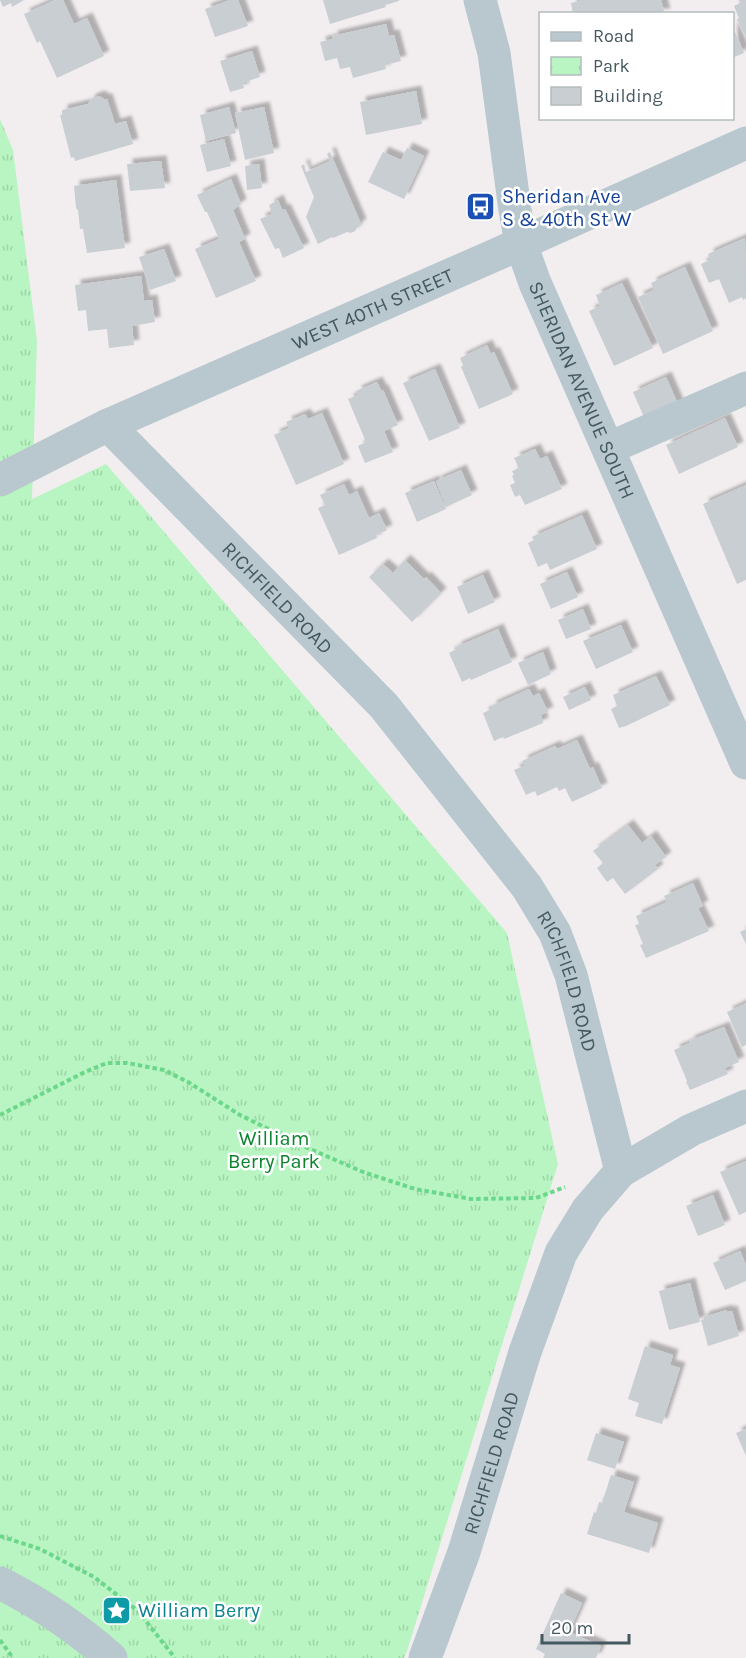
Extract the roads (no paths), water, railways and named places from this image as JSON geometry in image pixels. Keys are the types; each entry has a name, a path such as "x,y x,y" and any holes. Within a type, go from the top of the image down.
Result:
{"street":[{"name":"SHERIDAN AVENUE SOUTH","path":"480,0 494,53 520,244 746,763"},
{"name":"WEST 40TH STREET","path":"0,480 108,425 746,142"},
{"path":"609,448 746,388"},
{"name":"RICHFIELD ROAD","path":"108,425 384,705 527,887 555,933 571,975 621,1171 588,1209 561,1253 525,1352 464,1552 425,1658"},
{"path":"621,1171 691,1130 746,1106"},
{"path":"0,1583 65,1620 111,1658"}],"place":[{"name":"Sheridan Ave S & 40th St W","path":"481,207"},
{"name":"William Berry","path":"117,1610"}],"park label":[{"name":"William Berry Park","path":"274,1150"}]}
